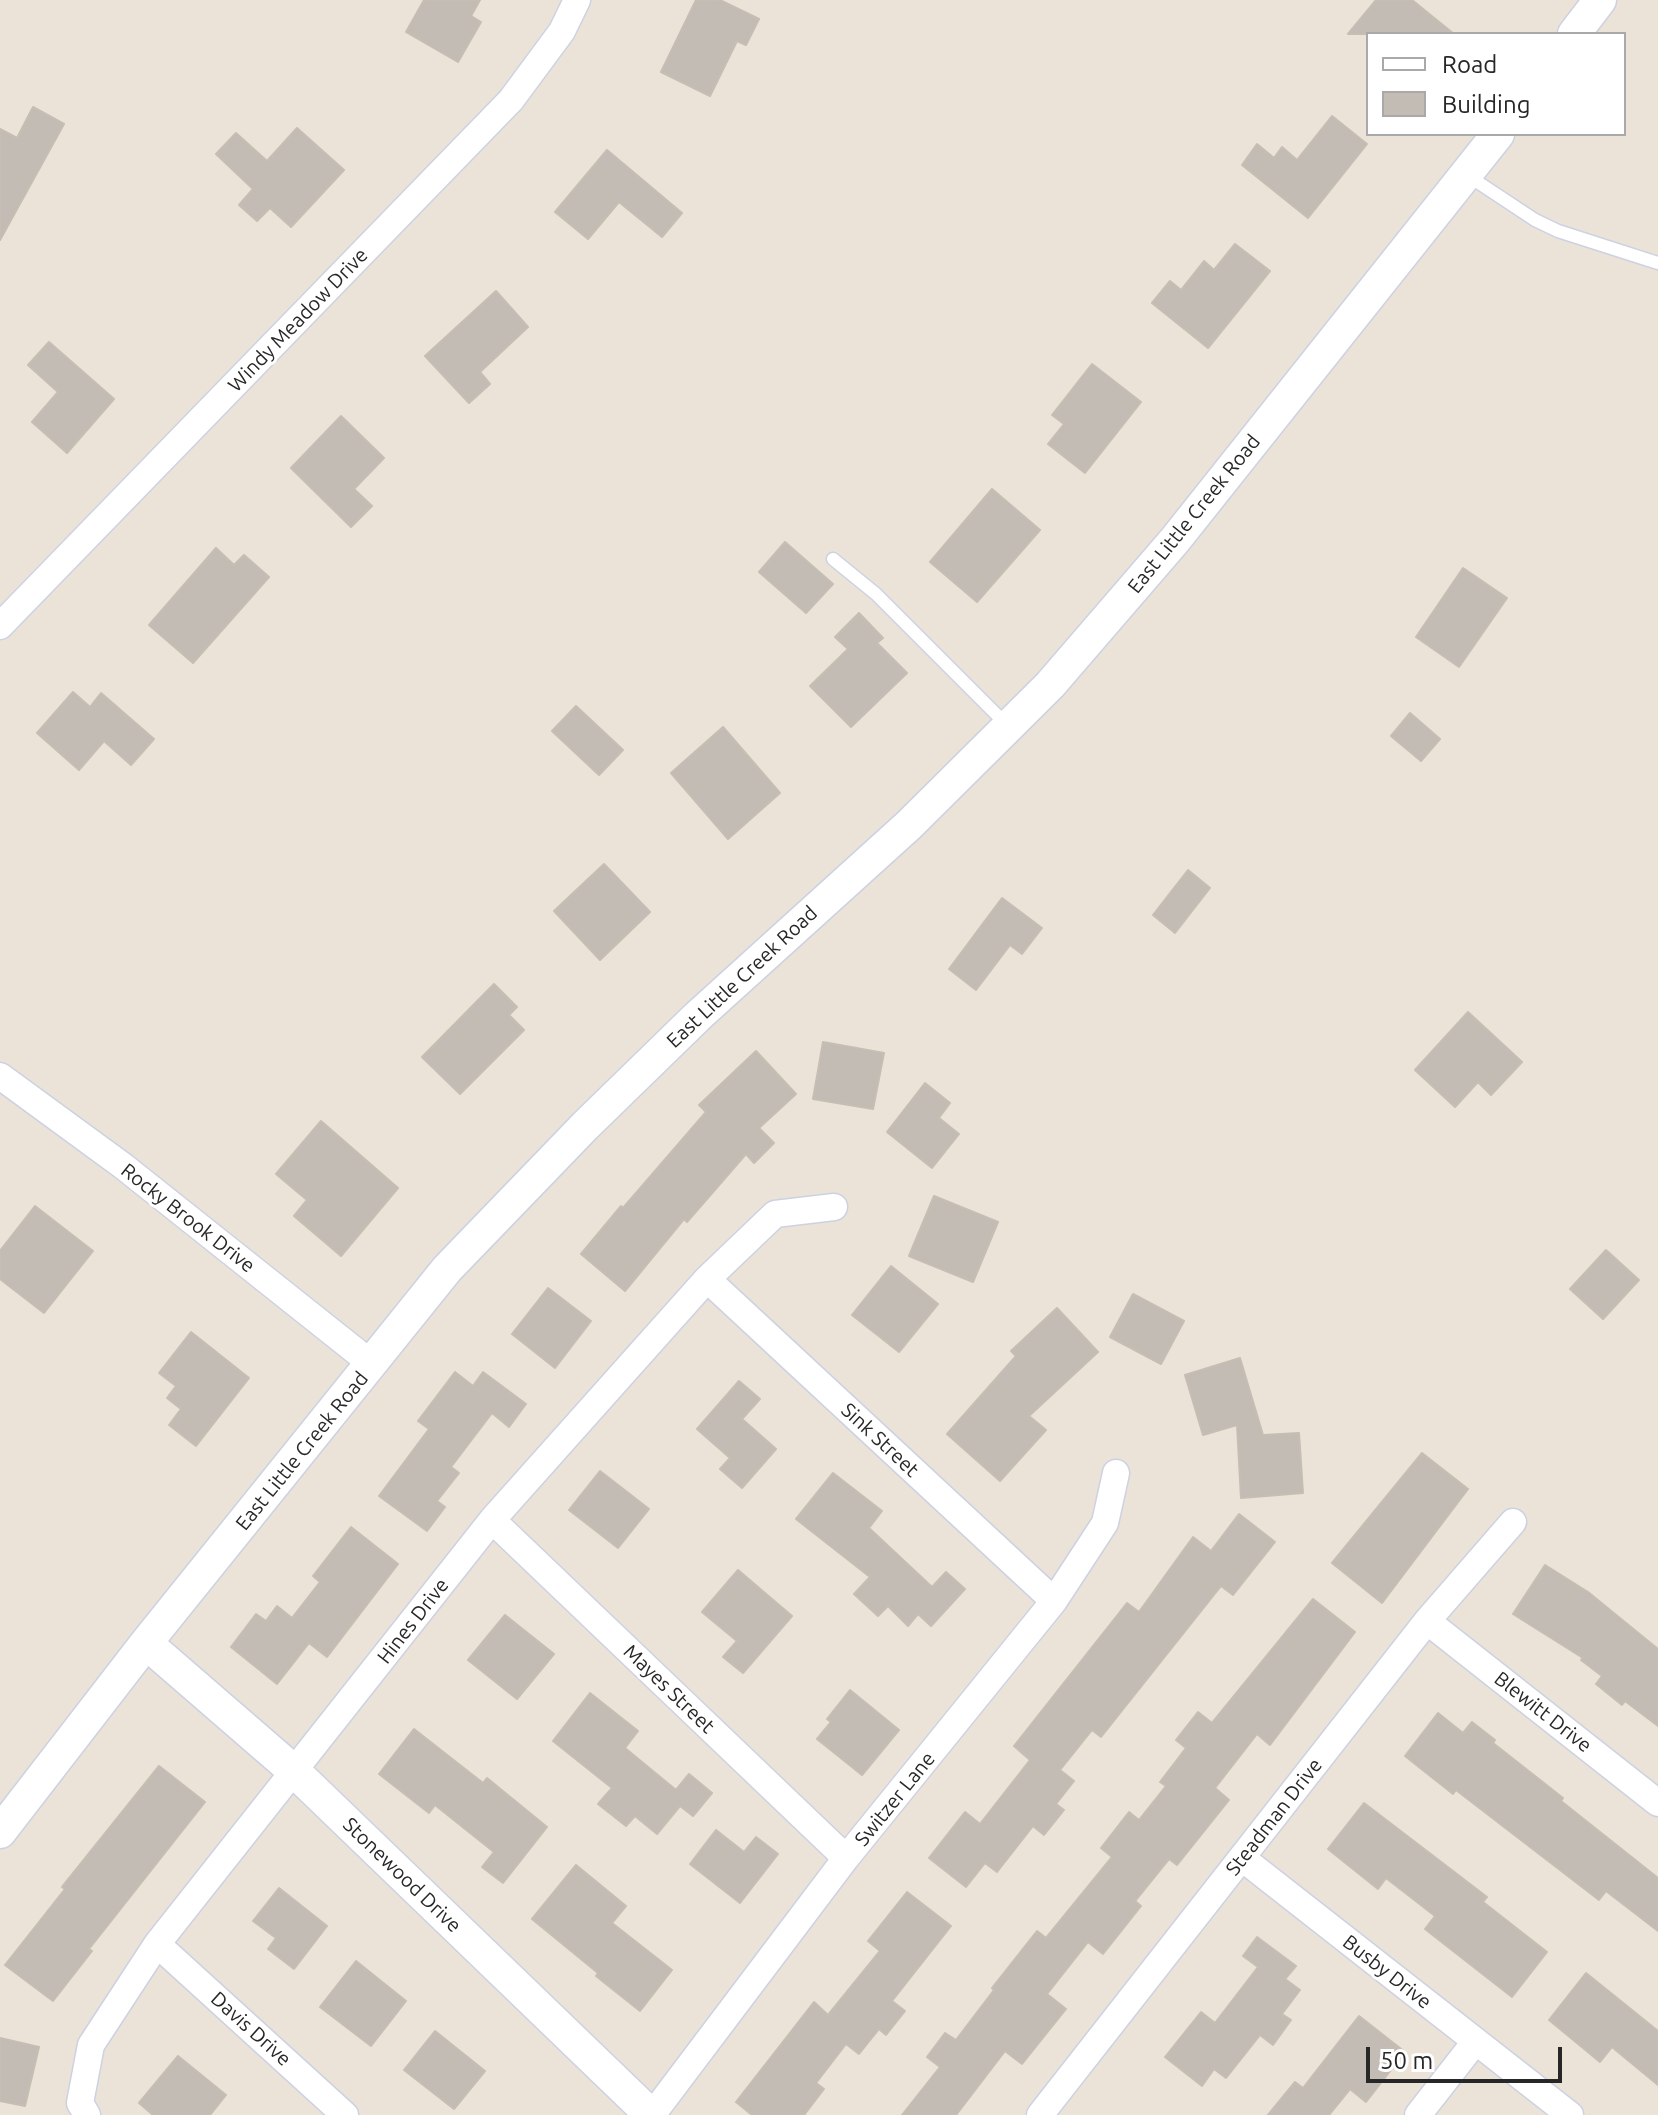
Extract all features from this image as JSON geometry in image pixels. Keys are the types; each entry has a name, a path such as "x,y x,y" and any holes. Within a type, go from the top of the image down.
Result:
{"street":[{"name":"Windy Meadow Drive","path":"0,626 511,100 562,31 577,0"},
{"path":"1576,32 1600,0"},
{"name":"East Little Creek Road","path":"0,1832 146,1643 447,1269 585,1126 698,1016 909,825 1050,685 1175,540 1496,136"},
{"name":"Rocky Brook Drive","path":"0,1076 123,1166 372,1364"},
{"name":"Hines Drive","path":"87,2115 80,2103 91,2045 157,1944 492,1520 707,1279 775,1214 834,1207"},
{"name":"Sink Street","path":"707,1279 1054,1601"},
{"name":"Switzer Lane","path":"651,2115 846,1858 1054,1601 1105,1523 1116,1473"},
{"name":"Mayes Street","path":"492,1520 846,1858"},
{"name":"Steadman Drive","path":"1040,2115 1427,1621 1513,1522"},
{"name":"Blewitt Drive","path":"1427,1621 1658,1803"},
{"name":"Stonewood Drive","path":"146,1643 295,1772 651,2115"},
{"name":"Busby Drive","path":"1242,1858 1570,2115"},
{"name":"Davis Drive","path":"157,1944 345,2115"},
{"path":"1418,2115 1475,2042"}],"lane":[{"path":"1467,175 1535,220 1558,231 1658,263"},
{"path":"833,559 876,594 1008,726"}],"building":[{"path":"424,0 480,0 471,16 481,22 458,62 406,32"},
{"path":"696,0 720,0 759,19 746,45 737,41 710,96 661,72"},
{"path":"1376,0 1412,0 1452,32 1366,32 1348,34"},
{"path":"33,107 64,124 0,240 0,129 17,138"},
{"path":"1332,116 1367,144 1308,218 1242,165 1257,144 1274,158 1282,147 1297,160"},
{"path":"297,128 344,170 291,227 270,208 257,221 239,205 253,189 216,154 236,133 267,161"},
{"path":"607,150 682,213 662,237 619,202 588,239 555,212"},
{"path":"1235,244 1270,271 1208,348 1152,303 1170,281 1181,290 1204,261 1214,270"},
{"path":"496,291 528,327 480,372 490,384 469,403 425,356"},
{"path":"49,342 114,399 67,453 32,422 58,392 28,365"},
{"path":"1092,364 1141,402 1085,473 1048,444 1064,424 1052,415"},
{"path":"341,416 384,458 354,489 372,506 351,527 291,468"},
{"path":"992,489 1040,530 977,602 930,562"},
{"path":"785,542 833,584 806,613 759,572"},
{"path":"216,548 234,565 244,555 269,577 193,663 149,625"},
{"path":"1463,568 1507,598 1459,667 1416,637"},
{"path":"859,613 883,638 877,643 907,673 851,727 810,686 848,649 835,637"},
{"path":"73,692 90,707 101,693 154,739 131,765 104,741 79,770 37,733"},
{"path":"576,706 623,750 599,775 552,731"},
{"path":"1410,713 1440,739 1421,761 1391,736"},
{"path":"723,727 780,793 728,839 671,773"},
{"path":"604,864 650,912 600,960 554,911"},
{"path":"1188,870 1210,888 1175,933 1153,915"},
{"path":"1002,898 1042,928 1022,954 1010,945 976,990 949,969"},
{"path":"494,984 517,1007 509,1015 524,1030 460,1094 422,1057"},
{"path":"1468,1012 1522,1062 1491,1095 1478,1082 1455,1107 1415,1070"},
{"path":"823,1042 884,1053 873,1109 813,1099"},
{"path":"756,1051 796,1094 759,1128 774,1143 754,1163 746,1154 687,1222 684,1219 625,1291 581,1254 706,1112 699,1105"},
{"path":"925,1083 950,1103 939,1118 959,1134 932,1168 887,1132"},
{"path":"321,1121 398,1188 341,1256 294,1216 307,1200 276,1174"},
{"path":"934,1196 998,1222 973,1282 909,1256"},
{"path":"35,1206 93,1251 44,1313 0,1279 0,1251"},
{"path":"1606,1250 1639,1280 1603,1319 1570,1289"},
{"path":"891,1266 938,1304 899,1352 852,1315"},
{"path":"548,1288 591,1321 555,1368 512,1334"},
{"path":"1133,1294 1184,1321 1161,1364 1110,1337"},
{"path":"1057,1308 1098,1352 1029,1416 1046,1430 1000,1481 947,1434 1016,1356 1011,1351"},
{"path":"191,1332 249,1378 196,1446 169,1425 181,1409 167,1398 176,1386 159,1373"},
{"path":"1240,1358 1263,1435 1299,1433 1303,1493 1241,1498 1237,1425 1203,1435 1185,1375"},
{"path":"455,1372 473,1386 483,1372 526,1404 509,1427 492,1413 451,1467 459,1473 437,1501 445,1507 427,1531 379,1496 429,1429 418,1421"},
{"path":"739,1381 760,1399 742,1419 776,1449 742,1488 720,1469 730,1458 697,1429"},
{"path":"1422,1453 1468,1489 1382,1603 1332,1563"},
{"path":"600,1471 649,1509 618,1548 569,1510"},
{"path":"833,1473 882,1511 869,1528 932,1587 946,1572 965,1589 931,1626 918,1614 908,1626 888,1606 878,1616 854,1594 870,1577 796,1519"},
{"path":"1239,1514 1275,1542 1233,1595 1221,1586 1101,1737 1092,1730 1060,1770 1074,1781 1056,1804 1064,1810 1044,1835 1033,1826 997,1872 985,1863 966,1887 929,1858 965,1812 980,1824 1030,1760 1014,1746 1127,1603 1139,1612 1193,1537 1211,1551"},
{"path":"351,1527 398,1564 327,1657 309,1643 277,1684 231,1647 256,1614 266,1621 277,1606 292,1618 320,1582 313,1576"},
{"path":"1545,1565 1588,1592 1658,1649 1658,1726 1625,1701 1622,1705 1596,1684 1602,1676 1581,1660 1583,1658 1513,1614"},
{"path":"738,1570 792,1616 743,1673 723,1657 737,1641 702,1612"},
{"path":"1313,1599 1355,1632 1270,1745 1257,1734 1215,1788 1229,1800 1177,1865 1169,1859 1135,1901 1141,1906 1103,1954 1088,1942 1047,1994 1066,2009 1022,2064 1005,2051 956,2115 902,2115 940,2067 927,2057 945,2033 956,2040 1037,1931 1046,1938 1112,1857 1101,1848 1129,1812 1139,1820 1166,1786 1160,1782 1186,1748 1176,1740 1198,1712 1212,1723"},
{"path":"505,1615 554,1654 517,1699 468,1660"},
{"path":"850,1690 899,1730 862,1775 817,1739 831,1722 827,1719"},
{"path":"590,1693 638,1731 625,1748 676,1790 689,1774 712,1793 693,1816 680,1806 657,1834 635,1816 626,1826 598,1804 612,1788 553,1741"},
{"path":"1438,1713 1463,1733 1472,1722 1495,1740 1493,1743 1563,1798 1561,1801 1658,1878 1658,1931 1606,1891 1599,1900 1456,1790 1453,1794 1405,1756"},
{"path":"414,1729 483,1783 487,1778 547,1827 503,1883 482,1867 494,1852 435,1805 429,1813 379,1774"},
{"path":"159,1766 205,1802 89,1949 92,1951 53,2001 5,1965 65,1889 62,1887"},
{"path":"1364,1803 1487,1897 1483,1902 1547,1952 1512,1997 1425,1929 1435,1916 1386,1878 1378,1889 1328,1849"},
{"path":"716,1830 744,1852 756,1837 778,1854 740,1903 690,1864"},
{"path":"576,1865 626,1906 612,1923 672,1970 640,2011 532,1919"},
{"path":"279,1888 327,1926 294,1969 268,1949 276,1938 253,1921"},
{"path":"907,1892 951,1926 892,2001 905,2011 886,2035 879,2029 859,2054 846,2044 816,2083 824,2089 804,2115 752,2115 736,2102 814,2002 828,2015 880,1951 868,1941"},
{"path":"1257,1937 1296,1966 1285,1979 1300,1990 1282,2014 1291,2020 1273,2045 1260,2035 1226,2078 1214,2069 1202,2086 1165,2057 1201,2012 1215,2023 1258,1967 1243,1956"},
{"path":"356,1961 406,2001 371,2046 320,2007"},
{"path":"1586,1973 1658,2031 1658,2085 1612,2047 1600,2062 1549,2020"},
{"path":"1359,2016 1405,2052 1366,2102 1350,2089 1329,2115 1268,2115 1295,2082 1303,2088"},
{"path":"435,2031 485,2071 454,2109 404,2070"},
{"path":"0,2038 39,2047 25,2106 0,2101"},
{"path":"178,2056 226,2095 210,2115 153,2115 139,2103"}]}
